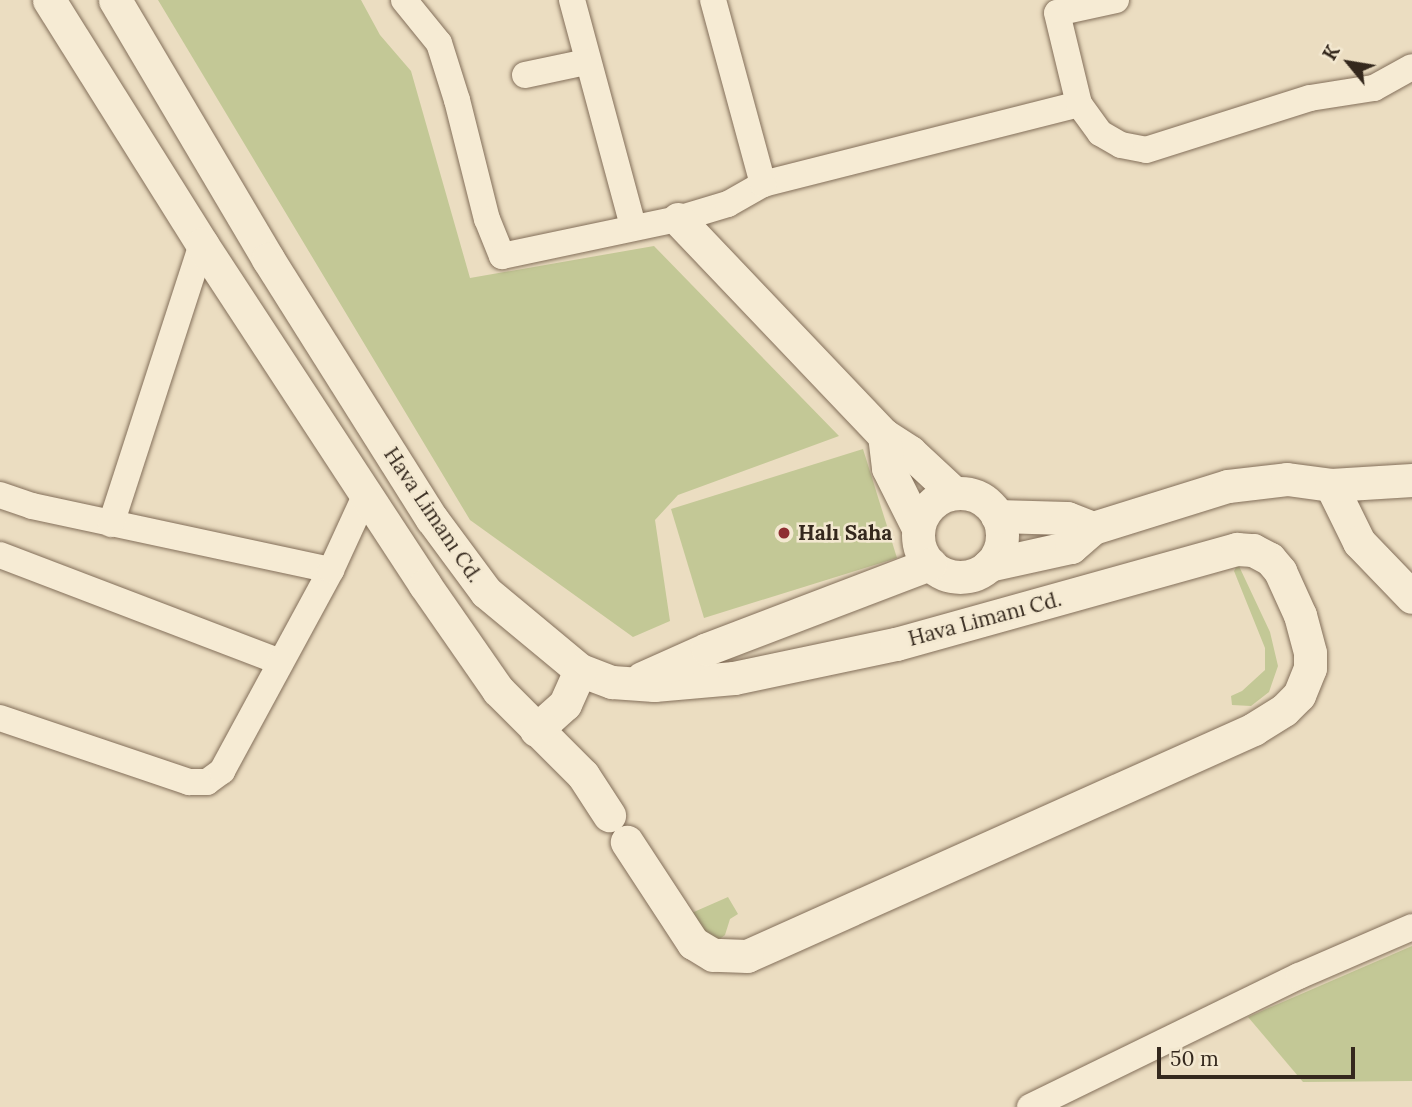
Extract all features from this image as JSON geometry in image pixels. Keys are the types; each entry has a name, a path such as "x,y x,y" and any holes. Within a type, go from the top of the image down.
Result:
{"street":[{"name":"Hava Limanı Cd.","path":"49,0 202,244 498,690 583,775 693,943 713,955 747,956 1254,729 1284,710 1299,695 1308,677 1310,653 1300,615 1280,571 1253,550 1237,550 896,644 734,678 654,685 630,684 612,682 580,670 486,592 432,519 268,259 114,0"},
{"path":"404,0 439,43 457,100 486,219 502,256 633,226 678,219 728,204 764,184 1079,104"},
{"path":"572,0 586,62 633,226"},
{"path":"713,0 764,184"},
{"path":"1116,0 1057,13 1079,104 1100,133 1121,145 1146,150 1310,98 1374,88 1412,67"},
{"path":"525,75 586,62"},
{"path":"678,219 884,435 910,452 954,493 979,498 997,516 1001,542 989,565"},
{"path":"111,524 202,244"},
{"path":"884,435 888,468 918,528 922,554 940,572 966,577 989,565 1071,547 1093,528 1228,486 1287,480 1331,485 1412,480"},
{"path":"1331,485 1359,542 1412,597"},
{"path":"918,528 930,505 954,493"},
{"path":"0,718 189,782 207,782 222,771 331,570 366,494"},
{"path":"0,495 32,506 111,524 331,570"},
{"path":"997,516 1067,519 1093,528"},
{"path":"0,555 280,662"},
{"path":"630,684 707,649 930,564"},
{"path":"536,730 565,704 580,670"},
{"path":"1030,1107 1299,976 1412,927"}],"green space":[{"path":"158,0 361,0 380,35 411,71 470,278 654,246 839,436 678,495 655,520 670,621 633,637 470,520"},
{"name":"Halı Saha","path":"863,449 897,558 704,618 671,509"},
{"path":"1238,564 1270,632 1278,666 1269,692 1251,706 1232,705 1231,696 1242,691 1265,670 1265,648 1234,571"},
{"path":"728,897 738,914 730,919 725,935 717,941 707,939 687,915"},
{"path":"1412,946 1412,1081 1303,1082 1248,1017"}],"place":[{"name":"Halı Saha","path":"784,533"}]}
